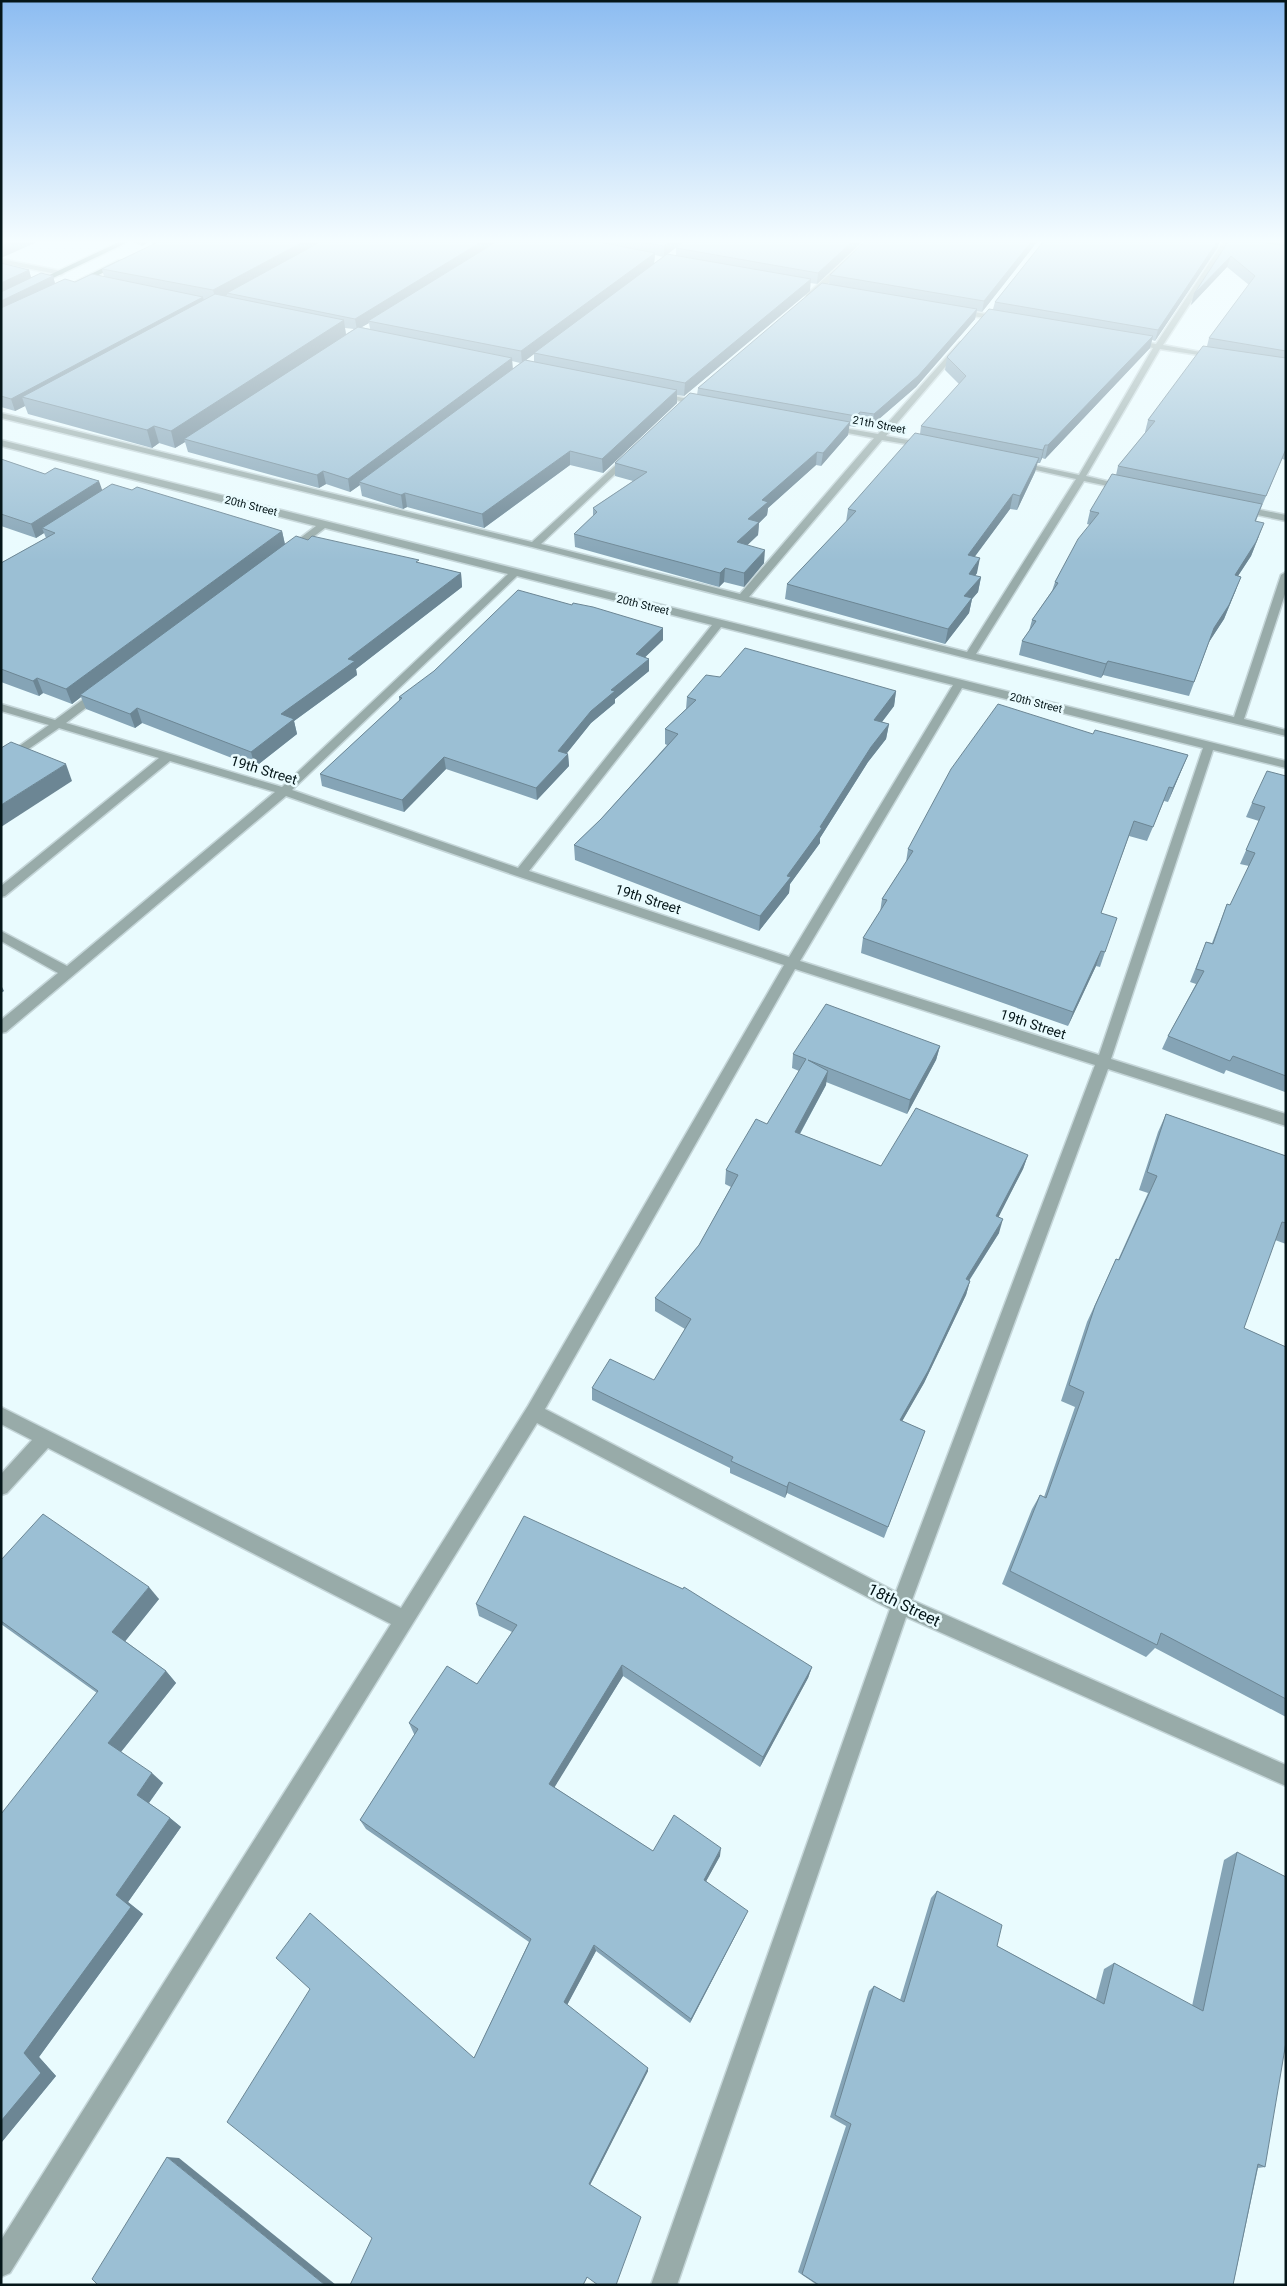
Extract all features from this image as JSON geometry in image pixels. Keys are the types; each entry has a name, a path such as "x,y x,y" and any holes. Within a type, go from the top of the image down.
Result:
{"street":[{"path":"742,598 956,349"},
{"path":"970,656 1081,478 1156,349"},
{"path":"1173,349 1227,358"},
{"path":"649,393 716,406"},
{"path":"680,407 695,394"},
{"path":"11,415 352,497 970,656 1286,733"},
{"name":"21th Street","path":"823,426 938,448"},
{"name":"20th Street","path":"1,443 135,480 324,524 1286,765"},
{"path":"534,545 638,447"},
{"path":"1005,462 1140,489"},
{"path":"1227,507 1286,518"},
{"path":"277,560 324,524"},
{"path":"1,1028 284,791 515,573"},
{"path":"1238,721 1286,575"},
{"path":"521,873 719,623"},
{"path":"1,765 112,683"},
{"path":"1,2264 402,1619 534,1412 792,962 959,684"},
{"name":"19th Street","path":"1,707 284,791 521,873 792,962 1286,1120"},
{"path":"664,2285 901,1605 1103,1063 1209,746"},
{"path":"1,892 167,757"},
{"path":"1,935 68,972"},
{"name":"18th Street","path":"534,1412 901,1605 1286,1776"},
{"path":"1,1416 402,1619"},
{"path":"1,1488 44,1439"}],"building":[{"path":"1,349 106,349 11,399 1,396"},
{"path":"113,349 299,349 171,431 154,426 147,430 22,397"},
{"path":"324,349 466,349 512,358 348,479 323,471 317,475 184,439"},
{"path":"509,349 524,349 521,351"},
{"path":"540,349 727,349 685,383 534,353"},
{"path":"744,349 942,349 918,376 874,414 860,412 856,416 698,388"},
{"path":"954,349 1141,349 1048,445 1045,445 1043,450 921,426 966,376 947,357"},
{"path":"1201,349 1222,349 1286,358 1286,449 1266,496 1118,466 1155,421 1148,420"},
{"path":"1272,349 1286,349 1286,351"},
{"path":"525,360 677,390 602,459 570,451 482,514 405,493 401,495 359,482"},
{"path":"690,393 850,422 823,453 817,452 762,500 768,502 748,519 759,522 737,542 765,550 744,573 725,568 720,573 574,534 597,512 593,508 647,472 615,463"},
{"path":"915,433 1039,458 1020,496 1013,494 968,555 980,558 969,574 981,577 964,596 972,598 948,629 787,584 856,511 848,509"},
{"path":"1,459 45,474 55,468 99,481 31,524 1,514"},
{"path":"1112,474 1262,504 1255,521 1264,523 1256,542 1235,575 1241,577 1229,605 1214,628 1194,682 1108,661 1106,664 1022,641 1036,621 1032,620 1058,583 1055,582 1078,539 1099,513 1090,511"},
{"path":"112,484 132,490 137,487 282,531 66,689 37,678 33,681 1,669 1,563 55,533 42,528"},
{"path":"296,536 308,540 312,536 419,560 416,562 461,573 348,659 355,661 281,714 294,719 251,752 137,708 130,714 80,695"},
{"path":"518,590 572,605 573,603 593,607 663,628 636,654 649,659 611,690 615,691 591,711 558,751 568,754 536,788 444,757 402,800 320,774 402,698 399,697 434,671"},
{"path":"745,648 896,691 874,720 889,724 871,747 820,827 822,828 787,876 791,877 760,916 574,845 601,819 678,734 665,729 696,700 687,697 706,675 720,677"},
{"path":"998,704 1093,734 1095,730 1188,755 1173,788 1169,787 1153,827 1134,821 1101,913 1117,918 1105,952 1101,951 1073,1012 863,938 887,900 882,899 913,851 908,849 951,769"},
{"path":"11,742 66,764 1,805 1,748"},
{"path":"1267,771 1286,776 1286,1076 1233,1056 1230,1061 1168,1036 1204,971 1196,969 1206,942 1213,944 1227,904 1230,905 1255,853 1246,850 1265,807 1252,803"},
{"path":"826,1004 940,1046 910,1100 808,1060 828,1071 795,1132 881,1166 916,1108 1028,1155 996,1216 1003,1219 966,1279 970,1281 928,1371 900,1420 925,1431 888,1527 789,1482 787,1487 731,1461 733,1457 592,1388 610,1359 654,1380 691,1319 655,1298 699,1245 738,1175 726,1170 756,1119 767,1124 806,1059 793,1054"},
{"path":"1166,1114 1286,1156 1286,1223 1282,1222 1244,1328 1286,1347 1286,1699 1161,1633 1157,1645 1010,1571 1040,1495 1046,1498 1084,1392 1069,1385 1095,1306 1116,1259 1119,1260 1157,1176 1147,1172"},
{"path":"43,1514 149,1587 112,1632 166,1671 108,1743 152,1773 137,1795 170,1818 116,1895 131,1907 24,2053 41,2073 1,2121 1,1814 98,1691 1,1621 1,1560"},
{"path":"524,1516 683,1589 684,1587 812,1667 763,1757 622,1665 549,1784 653,1851 674,1815 721,1848 704,1880 748,1911 691,2019 594,1945 564,2002 648,2068 589,2184 641,2217 616,2285 598,2285 587,2277 583,2285 350,2285 372,2238 227,2122 310,1989 276,1958 310,1913 474,2058 531,1939 360,1820 418,1729 409,1723 447,1666 477,1684 517,1625 476,1604"},
{"path":"1237,1852 1286,1877 1286,2042 1265,2167 1258,2164 1233,2285 819,2285 802,2274 851,2124 835,2115 874,1986 904,2002 937,1891 1002,1925 997,1946 1104,2004 1114,1963 1203,2011"},
{"path":"167,2157 325,2285 98,2285 92,2279"}]}
